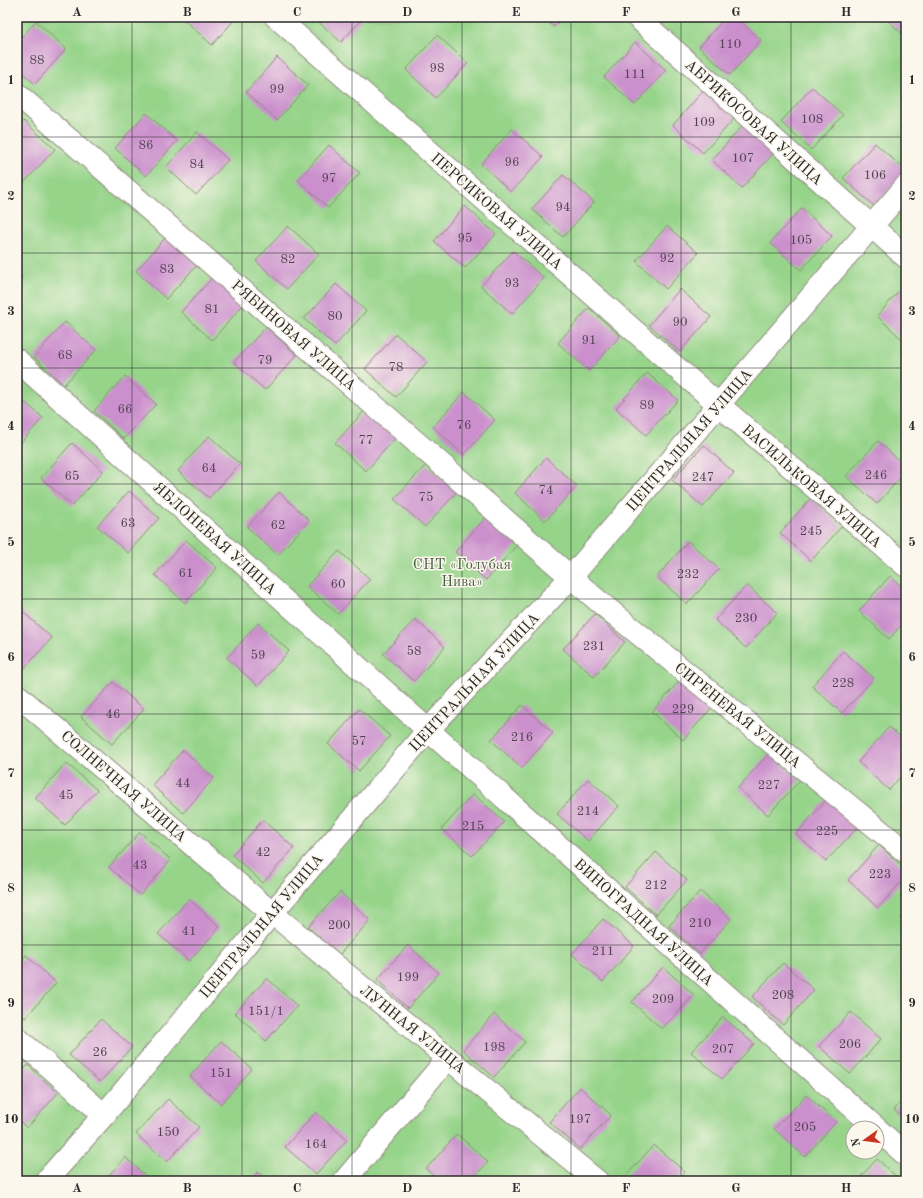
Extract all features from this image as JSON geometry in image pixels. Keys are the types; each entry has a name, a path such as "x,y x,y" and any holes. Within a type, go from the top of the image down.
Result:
{"street":[{"name":"ПЕРСИКОВАЯ УЛИЦА","path":"276,17 719,405"},
{"name":"АБРИКОСОВАЯ УЛИЦА","path":"637,17 906,257"},
{"name":"РЯБИНОВАЯ УЛИЦА","path":"17,94 571,577"},
{"name":"ЦЕНТРАЛЬНАЯ УЛИЦА","path":"46,1181 104,1115 272,913 421,723 571,577 906,186"},
{"name":"ЯБЛОНЕВАЯ УЛИЦА","path":"17,360 421,723"},
{"name":"ВАСИЛЬКОВАЯ УЛИЦА","path":"719,405 906,566"},
{"name":"СИРЕНЕВАЯ УЛИЦА","path":"571,577 597,600 906,852"},
{"name":"СОЛНЕЧНАЯ УЛИЦА","path":"17,695 230,878"},
{"name":"ВИНОГРАДНАЯ УЛИЦА","path":"421,723 867,1120"},
{"name":"ЛУННАЯ УЛИЦА","path":"230,878 597,1181"},
{"path":"17,1038 104,1115"},
{"path":"344,1181 448,1058"},
{"name":"ВИНОГРАДНАЯ УЛИЦА","path":"885,1136 906,1155"}],"green space":[{"name":"СНТ «Голубая Нива»","path":"17,17 906,17 906,1181 17,1181"}],"building":[{"path":"181,17 237,17 212,45"},
{"path":"313,17 364,17 341,42"},
{"path":"542,17 563,17 554,27"},
{"path":"726,17 736,17 761,40 730,75 699,47"},
{"path":"884,17 906,17 906,37"},
{"path":"36,21 66,49 35,84 17,68 17,42"},
{"path":"437,35 468,63 436,98 406,70"},
{"path":"635,42 666,70 635,105 604,77"},
{"path":"277,57 308,85 277,120 246,92"},
{"path":"812,87 843,115 811,150 781,122"},
{"path":"704,90 735,118 703,153 673,125"},
{"path":"146,113 177,141 146,176 115,148"},
{"path":"24,121 55,149 23,184 17,179 17,129"},
{"path":"743,125 774,153 742,188 712,160"},
{"path":"512,129 543,157 511,192 481,164"},
{"path":"197,132 228,160 196,195 166,167"},
{"path":"875,143 906,171 874,206 843,178"},
{"path":"329,145 360,173 328,208 298,180"},
{"path":"563,175 594,202 563,237 532,209"},
{"path":"465,206 496,234 465,268 434,241"},
{"path":"802,208 832,236 801,270 770,243"},
{"path":"288,226 319,254 287,289 256,261"},
{"path":"667,226 698,253 666,289 636,261"},
{"path":"167,236 198,264 166,299 136,271"},
{"path":"513,251 544,278 512,314 481,286"},
{"path":"17,273 22,278 17,284"},
{"path":"213,277 243,305 212,340 181,312"},
{"path":"906,283 906,343 877,316"},
{"path":"336,284 366,311 335,346 304,319"},
{"path":"680,289 711,317 680,352 649,325"},
{"path":"589,308 620,336 589,371 558,343"},
{"path":"65,322 96,350 64,385 34,357"},
{"path":"266,327 297,355 265,390 234,362"},
{"path":"396,334 427,362 396,397 365,369"},
{"path":"647,373 678,400 646,435 616,408"},
{"path":"125,376 156,404 124,439 94,411"},
{"path":"464,392 495,420 464,455 433,427"},
{"path":"17,395 43,418 17,447"},
{"path":"367,408 397,436 366,471 335,443"},
{"path":"209,436 240,464 209,498 178,471"},
{"path":"878,441 906,467 906,471 877,504 846,476"},
{"path":"72,443 103,471 72,506 41,478"},
{"path":"704,445 734,473 703,507 672,480"},
{"path":"546,458 577,486 545,521 515,493"},
{"path":"426,465 457,492 425,527 394,499"},
{"path":"129,491 159,518 128,553 97,526"},
{"path":"279,492 309,520 278,555 247,527"},
{"path":"811,498 842,526 811,561 780,533"},
{"path":"486,517 517,545 486,580 455,552"},
{"path":"186,540 217,568 185,603 155,575"},
{"path":"688,541 719,569 687,604 657,577"},
{"path":"339,551 370,579 338,614 307,586"},
{"path":"890,576 906,591 906,620 889,639 859,611"},
{"path":"747,585 777,613 746,648 715,620"},
{"path":"21,610 52,638 20,673 17,670 17,614"},
{"path":"595,614 625,642 594,677 563,649"},
{"path":"415,619 445,647 414,681 383,654"},
{"path":"258,623 289,651 258,686 227,658"},
{"path":"843,651 874,678 842,713 812,686"},
{"path":"683,677 714,705 683,740 652,712"},
{"path":"113,682 144,709 112,744 81,717"},
{"path":"522,705 553,733 522,768 491,740"},
{"path":"359,709 390,736 359,771 328,744"},
{"path":"889,727 906,742 906,770 889,790 858,762"},
{"path":"183,750 214,778 183,813 152,785"},
{"path":"769,753 800,780 768,815 738,788"},
{"path":"66,763 97,790 65,825 35,798"},
{"path":"588,779 619,806 588,841 557,814"},
{"path":"473,794 504,822 472,856 442,829"},
{"path":"827,799 858,827 826,861 796,834"},
{"path":"263,820 294,848 263,883 232,855"},
{"path":"140,832 171,860 140,895 109,867"},
{"path":"879,845 906,870 906,877 878,908 848,880"},
{"path":"656,852 687,880 656,915 625,887"},
{"path":"700,891 731,919 700,954 669,926"},
{"path":"340,892 370,920 339,955 308,927"},
{"path":"189,899 220,927 189,961 158,934"},
{"path":"906,912 906,923 901,918"},
{"path":"603,919 634,946 603,982 572,954"},
{"path":"408,945 439,973 408,1008 377,980"},
{"path":"26,955 56,983 25,1018 17,1011 17,965"},
{"path":"783,963 814,990 783,1025 752,997"},
{"path":"663,967 694,995 662,1029 632,1002"},
{"path":"267,978 297,1006 266,1041 235,1013"},
{"path":"851,1012 881,1039 850,1074 819,1046"},
{"path":"494,1014 525,1042 494,1077 463,1050"},
{"path":"723,1017 754,1044 722,1079 691,1052"},
{"path":"101,1019 132,1047 100,1082 69,1055"},
{"path":"221,1041 252,1069 221,1104 190,1076"},
{"path":"28,1065 58,1093 27,1128 17,1119 17,1077"},
{"path":"580,1087 611,1115 580,1149 549,1122"},
{"path":"806,1095 836,1122 805,1157 774,1129"},
{"path":"906,1097 906,1120 894,1110"},
{"path":"168,1099 199,1127 167,1162 136,1134"},
{"path":"316,1112 347,1140 316,1174 285,1147"},
{"path":"457,1134 488,1162 471,1181 439,1181 426,1169"},
{"path":"654,1145 685,1172 677,1181 625,1181 623,1179"},
{"path":"125,1157 151,1181 104,1181"},
{"path":"876,1160 878,1160 901,1181 857,1181"},
{"path":"258,1172 268,1181 249,1181"}]}
